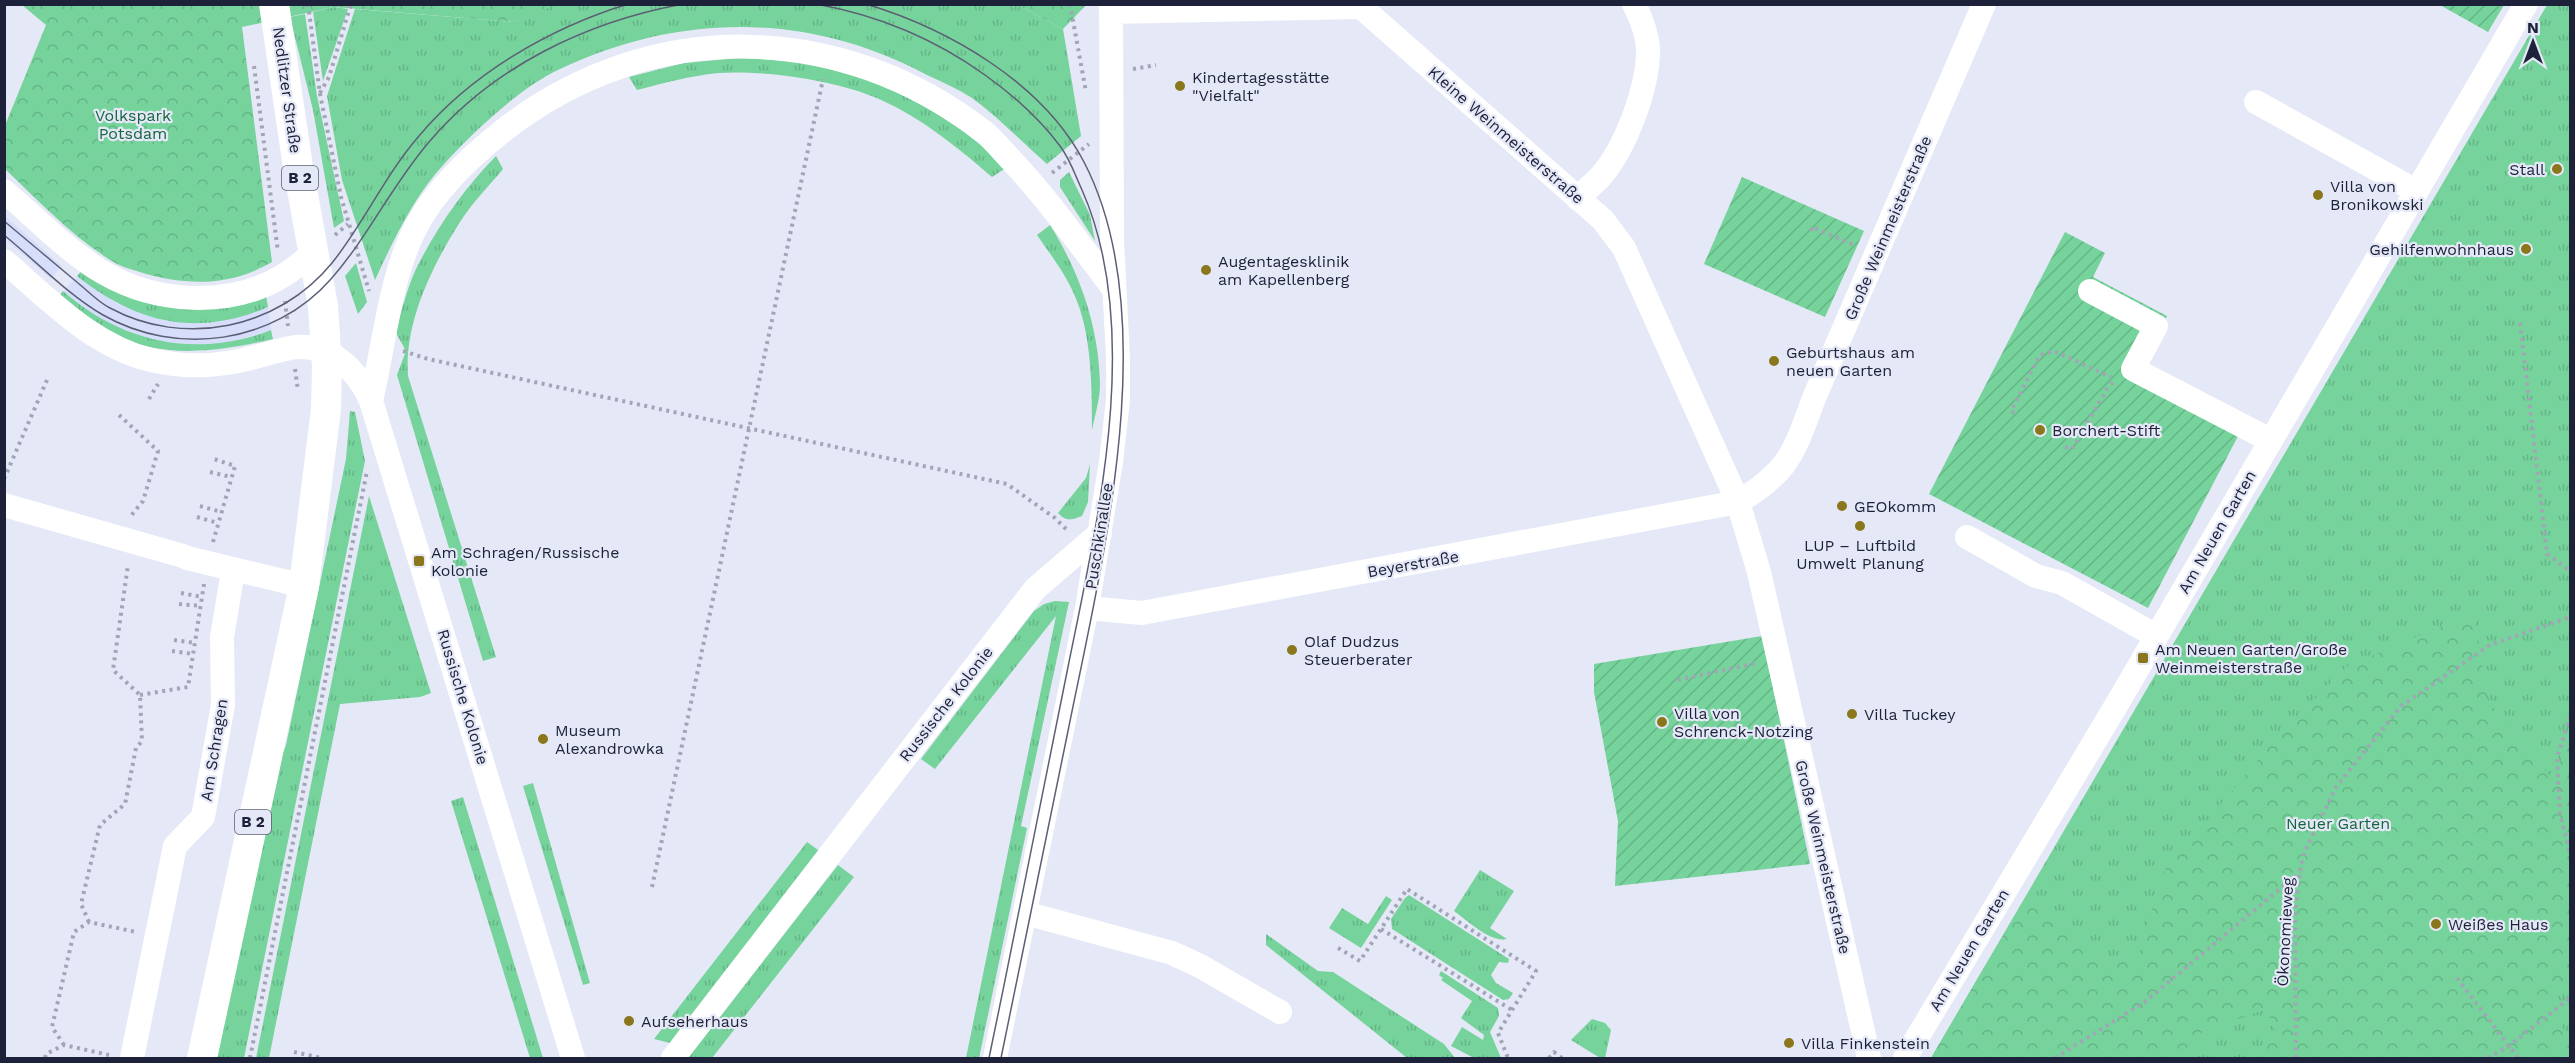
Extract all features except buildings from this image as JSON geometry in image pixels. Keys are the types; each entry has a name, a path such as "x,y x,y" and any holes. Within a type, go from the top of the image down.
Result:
{"main road":[{"name":"Nedlitzer Straße","path":"274,4 296,156 323,306 326,352"},
{"name":"B 2","path":"202,1059 304,586 324,431 326,352"}],"street":[{"path":"1577,198 1602,175 1635,112 1644,79 1648,48 1643,22 1634,4"},
{"name":"Große Weinmeisterstraße","path":"1869,1059 1759,572 1738,502 1766,485 1792,454 1984,4"},
{"name":"Am Neuen Garten","path":"1905,1059 2174,606 2526,4"},
{"name":"Kleine Weinmeisterstraße","path":"1111,8 1362,7 1603,220 1624,248 1738,502"},
{"name":"Puschkinallee","path":"994,1059 1087,608 1090,540 1118,400 1119,357 1113,288 1111,8"},
{"path":"371,401 402,263 417,225 446,184 479,149 524,114 581,81 632,61 687,50 772,46 829,56 917,89 986,133 1036,187 1113,288"},
{"path":"2256,102 2416,191"},
{"path":"4,191 93,266 123,283 145,291 187,298 213,297 251,290 281,277 314,253"},
{"path":"4,261 96,338 139,357 172,364 215,365 292,348 309,348 326,352"},
{"path":"2090,291 2156,326 2133,369 2270,441"},
{"name":"Russische Kolonie","path":"326,352 343,362 356,374 371,401 573,1059"},
{"name":"Beyerstraße","path":"1087,608 1142,613 1738,502"},
{"path":"4,505 233,571 304,586"},
{"path":"1966,537 2037,576 2062,583 2156,636"},
{"name":"Russische Kolonie","path":"673,1059 1035,589 1090,540"},
{"name":"Am Schragen","path":"124,1057 157,936 175,846 203,818 223,705 222,637 233,571"},
{"path":"1024,913 1172,953 1200,966 1280,1012"}],"path":[{"path":"308,4 320,94 341,197 372,301"},
{"path":"320,94 329,77 351,4"},
{"path":"1070,4 1087,99"},
{"path":"253,56 292,348"},
{"path":"652,887 829,56"},
{"path":"1137,69 1156,65"},
{"path":"1036,187 1093,142"},
{"path":"1811,231 1812,227 1857,246"},
{"path":"2520,323 2547,554 2571,572"},
{"path":"384,346 428,359 1007,484 1090,540"},
{"path":"2014,413 2011,411 2040,355 2045,352 2054,351 2110,377 2121,375 2107,388 2072,449 2066,447"},
{"path":"4,479 46,380"},
{"path":"89,922 81,904 100,825 125,804 135,748 142,741 140,695 113,670 123,539 143,501 158,451 119,415"},
{"path":"250,1059 368,468"},
{"path":"210,472 231,477"},
{"path":"200,506 221,512"},
{"path":"197,517 218,523"},
{"path":"181,593 202,597"},
{"path":"179,604 201,606"},
{"name":"Ökonomieweg","path":"2296,1059 2295,938 2300,872 2304,853 2336,787 2401,706 2490,645 2571,617"},
{"path":"174,640 195,643"},
{"path":"172,651 193,654"},
{"path":"1678,680 1766,661"},
{"path":"2571,716 2557,758 2560,813 2571,854"},
{"path":"2055,1059 2146,1001 2300,872"},
{"path":"1338,948 1360,961 1407,889 1536,971 1498,1033 1508,1059"},
{"path":"64,1045 52,1026 74,932 89,922 157,936"},
{"path":"1381,929 1512,1010"},
{"path":"2457,978 2518,1059"},
{"path":"2488,1059 2509,1046 2571,998"},
{"path":"45,1059 46,1054 64,1045 124,1057"},
{"path":"294,1052 322,1059"},
{"path":"1549,1059 1554,1052 1562,1059"}],"shaded area":[{"path":"5,216 62,266 51,279 5,239"},
{"path":"77,276 119,305 168,321 219,322 268,307 271,330 235,341 209,345 171,343 145,338 110,324 86,310 63,292"}],"green space":[{"path":"556,4 1018,5 1063,29 1081,136 1047,164 991,113 967,95 882,54 837,39 791,30 745,27 698,29 652,37 606,50 560,69 514,98 484,124 424,189 397,234 375,280 342,180 327,96 355,9 513,22"},
{"name":"Volkspark Potsdam","path":"22,5 556,5 513,22 334,7 242,27 272,262 241,276 193,282 143,273 117,264 72,232 5,169 4,128 46,25"},
{"path":"1018,5 1086,5 1063,29"},
{"path":"2440,5 2504,5 2488,32"},
{"name":"Neuer Garten","path":"2547,5 2570,5 2570,1058 1931,1058"},
{"path":"334,7 348,9 323,81 313,12"},
{"path":"305,14 317,96 344,221 334,228 313,110 290,17"},
{"path":"740,58 819,65 888,88 952,124 1006,168 992,177 952,144 910,115 879,99 842,86 778,75 737,72 697,76 637,90 629,77 684,63"},
{"path":"496,156 503,169 465,215 430,276 415,316 408,356 408,376 496,657 483,661 397,375 406,351 395,331 407,292 424,253 451,210"},
{"path":"1069,172 1090,215 1095,241 1060,187 1060,180"},
{"path":"1742,177 1864,231 1825,317 1704,264"},
{"path":"1050,225 1079,281 1092,321 1099,363 1100,390 1092,430 1090,361 1080,309 1066,279 1037,235"},
{"path":"2065,232 2105,253 2093,277 2167,316 2142,364 2247,419 2148,608 1929,494"},
{"path":"356,263 367,302 358,314 345,276"},
{"path":"84,268 101,280 266,295 268,307 216,322 168,321 145,315 99,292 77,276"},
{"path":"63,291 86,309 110,323 135,334 161,341 188,344 216,343 243,339 271,330 273,339 211,350 168,350 148,347 128,341 95,324 58,298"},
{"path":"350,411 355,412 365,461 244,1058 216,1058 272,781 286,745 346,459"},
{"path":"1090,464 1088,502 1082,516 1066,519 1058,513 1086,478"},
{"path":"369,496 431,693 420,697 340,704 269,1058 256,1058"},
{"path":"1055,601 1069,602 1021,826 1027,828 979,1058 966,1058 1056,616 935,769 921,759 1034,611 1044,604"},
{"path":"2474,612 2488,701 2550,776 2561,760 2570,728 2570,983 2544,1002 2570,1038 2570,1058 2242,1058 2279,1038 2266,1009 2202,1032 2177,1058 1931,1058 2028,893 2099,959 2139,954 2163,872 2282,732 2346,667"},
{"path":"1762,636 1810,864 1615,886 1618,821 1594,692 1594,664"},
{"path":"533,783 590,983 583,985 523,786"},
{"path":"463,797 543,1058 530,1058 451,801"},
{"path":"807,842 821,852 674,1044 654,1039"},
{"path":"838,865 854,877 712,1058 688,1058"},
{"path":"1480,870 1514,891 1490,928 1507,939 1493,938 1454,911"},
{"path":"1409,895 1509,959 1508,963 1499,962 1491,975 1496,983 1513,993 1509,999 1503,1000 1392,929 1391,919"},
{"path":"1386,896 1392,900 1361,948 1329,928 1342,908 1368,924"},
{"path":"1266,934 1318,971 1333,972 1444,1044 1455,1058 1407,1058 1266,945"},
{"path":"1441,971 1498,1008 1499,1016 1490,1032 1501,1058 1474,1058 1451,1046 1462,1027 1483,1040 1484,1035 1461,1018 1472,1001 1441,980 1443,978 1439,975"},
{"path":"1592,1019 1605,1023 1611,1030 1605,1058 1600,1058 1571,1040"}],"tram line":[{"path":"4,221 101,303 139,320 168,327 199,329 228,325 258,317 285,304 310,286 332,263 407,151 440,113 463,92 514,55 542,40 570,26 628,4"},
{"path":"4,235 90,307 132,328 162,336 193,339 223,337 253,330 282,318 308,301 331,279 357,246 403,176 429,142 482,91 544,51 577,36 612,22 683,4"},
{"path":"816,4 883,22 946,50 985,75 1034,117 1064,151 1082,190 1100,245 1110,303 1112,364 1109,427 1102,490 989,1058"},
{"path":"866,4 929,28 961,44 1019,84 1044,108 1066,134 1084,162 1108,224 1120,294 1123,367 1119,443 1109,520 1096,594 1001,1058"}],"place":[{"name":"Kindertagesstätte \"Vielfalt\"","path":"1180,86"},
{"name":"Stall","path":"2557,169"},
{"name":"Villa von Bronikowski","path":"2318,195"},
{"name":"Gehilfenwohnhaus","path":"2526,249"},
{"name":"Augentagesklinik am Kapellenberg","path":"1206,270"},
{"name":"Geburtshaus am neuen Garten","path":"1774,361"},
{"name":"Borchert-Stift","path":"2040,430"},
{"name":"GEOkomm","path":"1842,506"},
{"name":"LUP – Luftbild Umwelt Planung","path":"1860,526"},
{"name":"Am Schragen/Russische Kolonie","path":"419,561"},
{"name":"Olaf Dudzus Steuerberater","path":"1292,650"},
{"name":"Am Neuen Garten/Große Weinmeisterstraße","path":"2143,658"},
{"name":"Villa Tuckey","path":"1852,714"},
{"name":"Villa von Schrenck-Notzing","path":"1662,722"},
{"name":"Museum Alexandrowka","path":"543,739"},
{"name":"Weißes Haus","path":"2436,924"},
{"name":"Aufseherhaus","path":"629,1021"},
{"name":"Villa Finkenstein","path":"1789,1043"}]}
